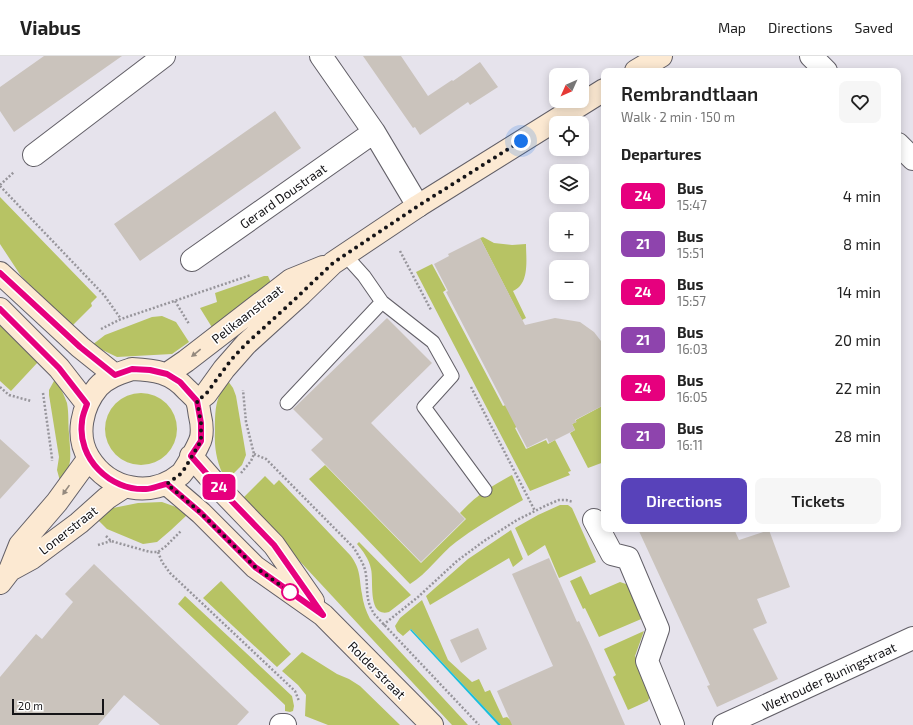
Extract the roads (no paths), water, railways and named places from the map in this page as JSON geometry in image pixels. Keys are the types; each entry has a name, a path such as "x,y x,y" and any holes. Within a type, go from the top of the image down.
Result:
{"main road":[{"path":"641,68 661,56"},
{"name":"Pelikaanstraat","path":"197,401 206,394 228,364 246,344 339,259 418,206 601,92"},
{"name":"Pelikaanstraat","path":"167,374 291,280 339,259"},
{"path":"0,273 80,347 115,375"},
{"path":"0,309 59,368 87,404"},
{"path":"132,369 150,370 167,374 180,382 197,401 201,423 201,441 182,473 167,484 146,489 124,487 104,476 88,458 82,440 82,422 87,404 98,387 115,375 132,369"},
{"name":"Rolderstraat","path":"191,456 220,489 274,545 323,615 432,725"},
{"name":"Lonerstraat","path":"5,577 20,545 57,502 88,458"},
{"name":"Rolderstraat","path":"167,484 201,513 255,567 323,615"},
{"name":"Lonerstraat","path":"5,577 79,523 107,498 124,487"}],"street":[{"path":"34,155 164,56"},
{"path":"321,56 374,132 418,206"},
{"path":"811,56 823,68"},
{"name":"Gerard Doustraat","path":"192,260 374,132"},
{"path":"901,147 913,159"},
{"path":"594,520 612,554 628,558 658,628 646,661 673,725"},
{"name":"Wethouder Buningstraat","path":"724,725 913,638"}],"lane":[{"path":"339,259 364,276 382,302 433,342 452,376 424,407 485,490"},
{"path":"287,403 382,302"}],"water":[{"path":"411,629 501,725 498,725 410,630"}]}
